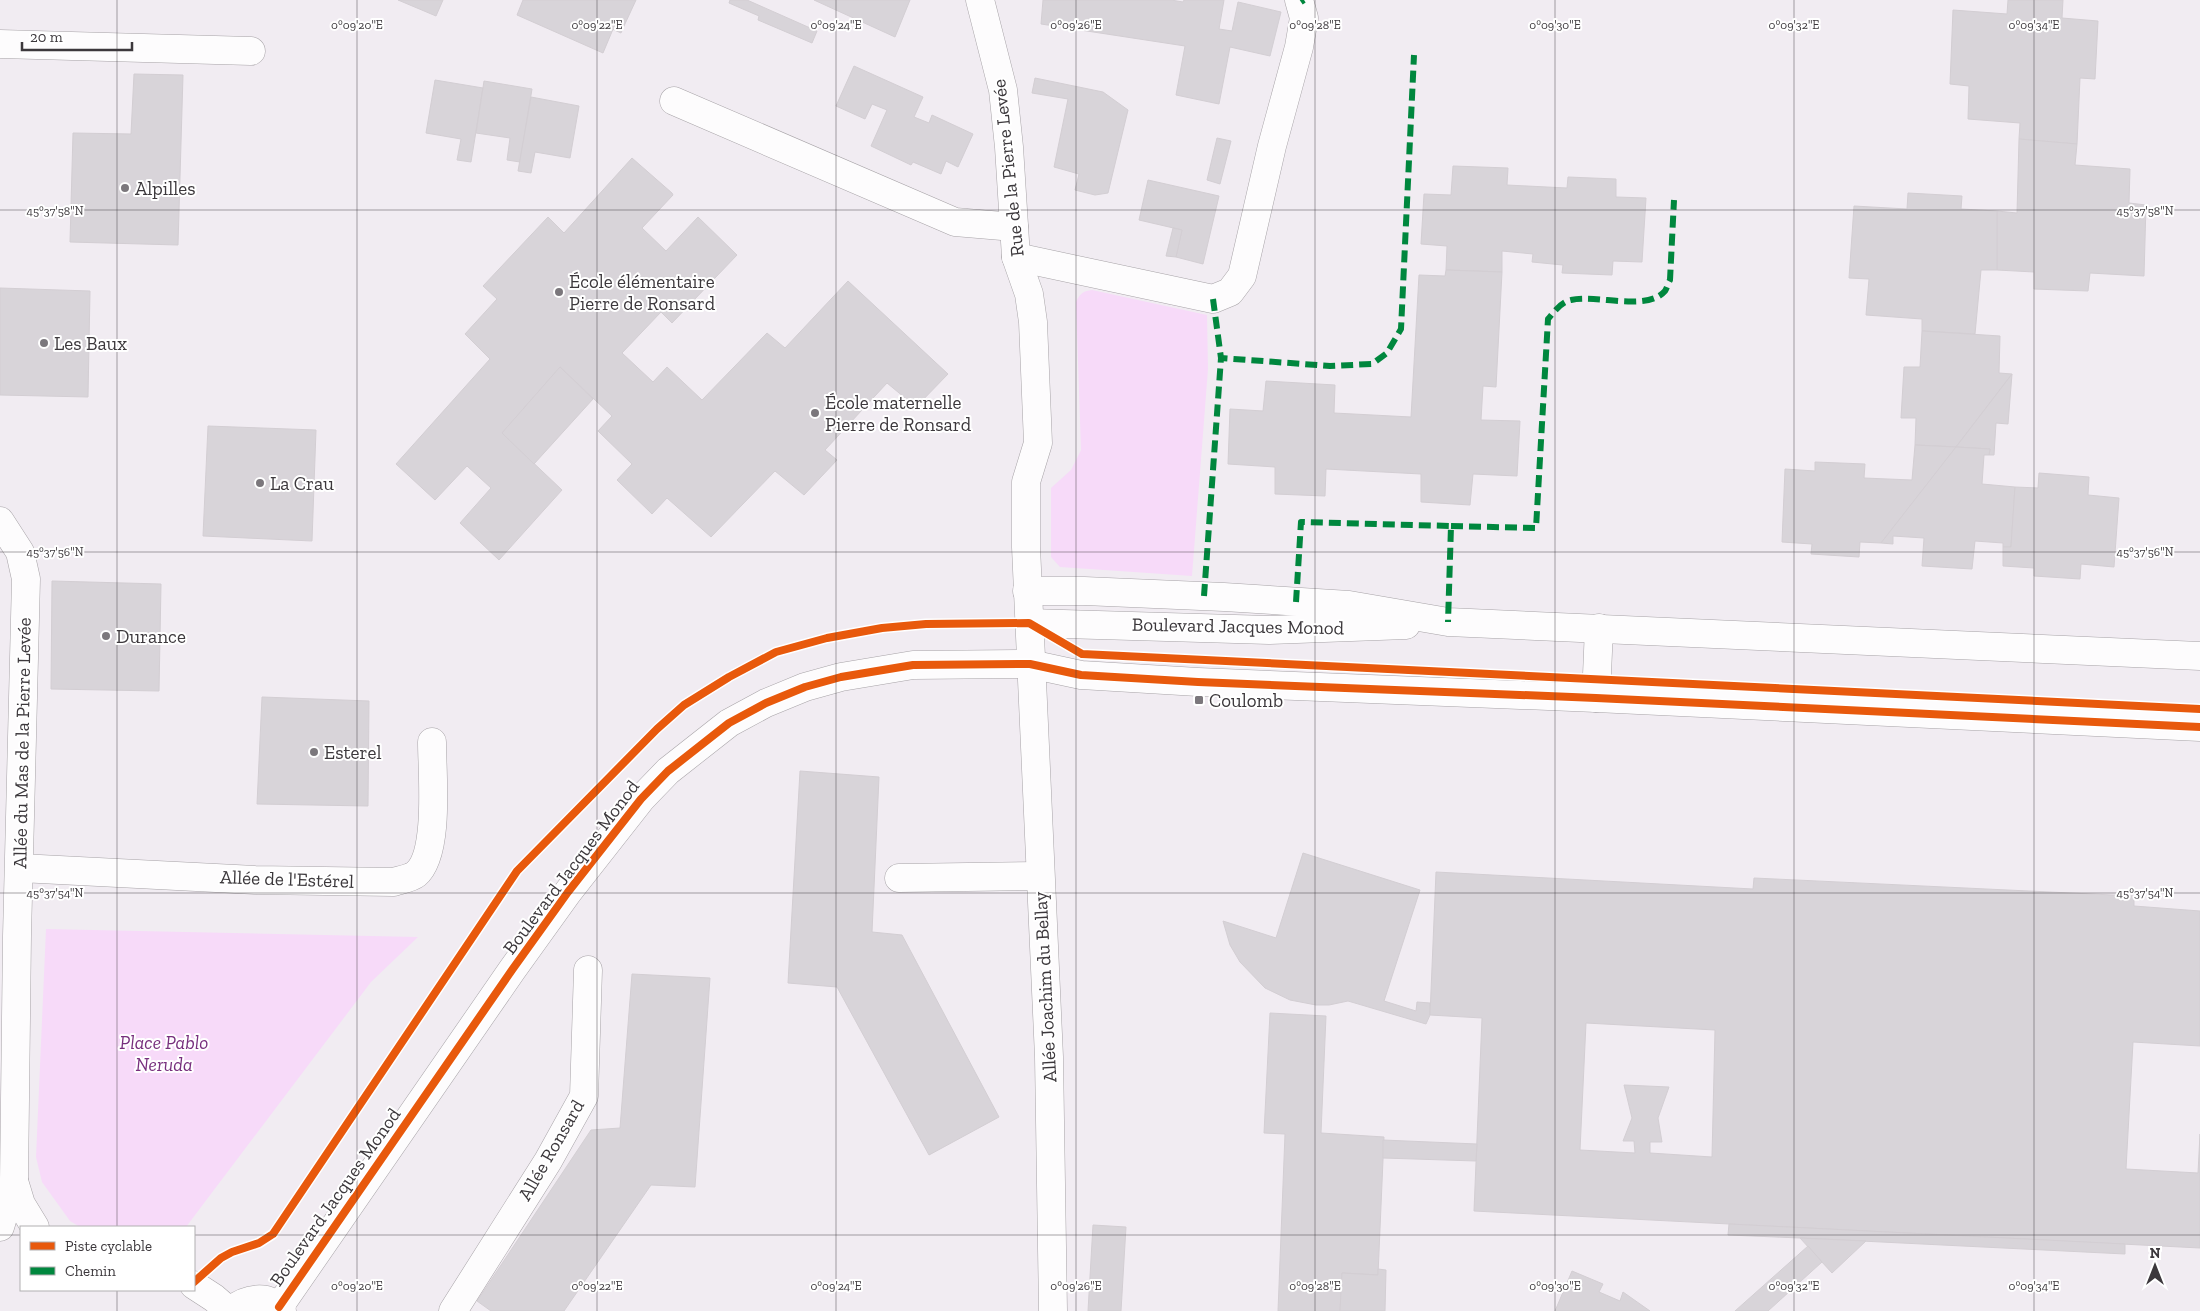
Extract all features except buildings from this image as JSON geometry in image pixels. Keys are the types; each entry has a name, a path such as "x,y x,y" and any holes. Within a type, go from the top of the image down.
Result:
{"street":[{"name":"Rue de la Pierre Levée","path":"980,0 1003,90 1009,147 1016,257 1032,308 1038,443 1026,482 1025,493 1030,664"},
{"path":"1016,257 1213,298 1230,292 1242,276 1272,146 1299,47 1304,18 1299,0"},
{"path":"0,44 172,47 251,51"},
{"path":"674,101 955,222 1014,227"},
{"name":"Allée du Mas de la Pierre Levée","path":"0,521 20,552 26,579 14,1180 0,1227"},
{"path":"1027,591 1084,591 1224,597 1349,605 1448,622 2200,656"},
{"name":"Boulevard Jacques Monod","path":"1028,623 1269,630 1376,627 1448,622"},
{"path":"1596,698 1599,628"},
{"name":"Boulevard Jacques Monod","path":"280,1309 562,900 611,834 668,771 729,723 766,703 805,687 841,676 913,665 1030,664 1081,675 1198,682 1596,698 2200,727"},
{"name":"Allée Joachim du Bellay","path":"1030,664 1049,1057 1054,1311"},
{"name":"Allée de l'Estérel","path":"20,868 255,880 394,882 415,875 427,859 432,836 432,742"},
{"path":"899,878 1040,876"},
{"name":"Allée Ronsard","path":"453,1311 548,1162 584,1096 588,970"},
{"name":"Allée du Mas de la Pierre Levée","path":"14,1180 21,1204 34,1226"},
{"path":"195,1286 230,1311 246,1300 254,1298 271,1302 280,1309"}],"green space":[{"path":"1092,290 1207,315 1208,369 1192,576 1060,567 1051,557 1051,488 1071,470 1081,450 1076,302 1083,293"},
{"name":"Place Pablo Neruda","path":"46,929 418,937 371,982 187,1226 78,1226 70,1221 42,1182 36,1157"}],"marked path":[{"path":"1213,299 1221,358 1330,366 1372,364 1387,353 1401,329 1414,55"},
{"path":"1451,526 1536,528 1548,319 1561,305 1571,300 1646,300 1657,297 1665,291 1670,280 1674,200"},
{"path":"1204,596 1221,358"},
{"path":"1296,602 1301,522 1451,526 1448,622"}],"cycle path":[{"path":"195,1281 221,1258 232,1252 259,1243 273,1234 517,871 657,729 684,705 729,677 776,652 827,638 882,628 926,624 1029,623 1082,654 2200,709"},
{"path":"279,1307 512,970 568,892 641,799 668,771 729,723 766,703 805,687 841,677 913,665 1030,664 1081,675 1198,682 1596,698 2200,727"}],"place":[{"name":"Alpilles","path":"125,188"},
{"name":"École élémentaire Pierre de Ronsard","path":"559,292"},
{"name":"Les Baux","path":"44,343"},
{"name":"École maternelle Pierre de Ronsard","path":"815,413"},
{"name":"La Crau","path":"260,483"},
{"name":"Durance","path":"106,636"},
{"name":"Coulomb","path":"1199,700"},
{"name":"Esterel","path":"314,752"}]}
